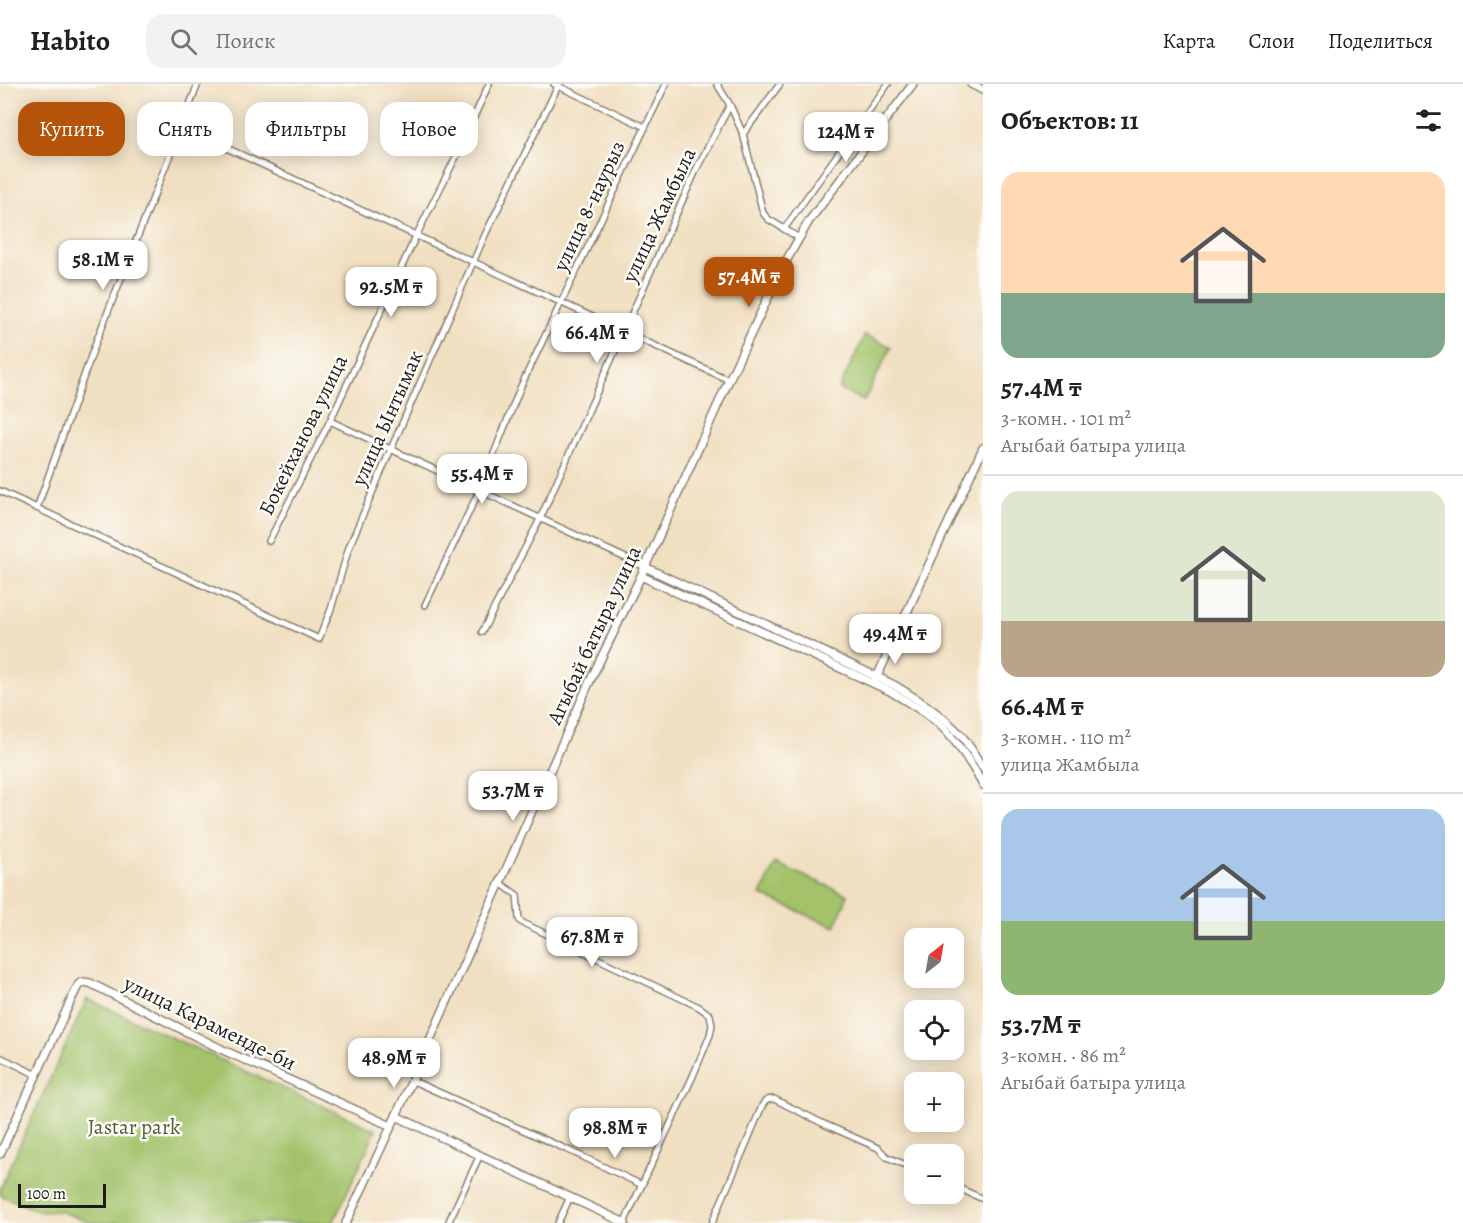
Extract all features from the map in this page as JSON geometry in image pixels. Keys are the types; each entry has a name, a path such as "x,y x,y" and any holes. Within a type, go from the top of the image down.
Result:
{"main road":[{"name":"Агыбай батыра улица","path":"346,1223 576,713 782,268 809,221 913,84"},
{"path":"971,84 983,90"},
{"path":"876,680 983,448"},
{"path":"645,567 921,701 961,734 983,768"},
{"path":"641,576 804,652 876,680 937,723 954,740 983,785"},
{"name":"улица Караменде-би","path":"37,1075 79,984 83,982 90,983 224,1050 391,1125"},
{"path":"0,1155 37,1075"},
{"path":"396,1116 625,1223"}],"street":[{"path":"191,102 198,84"},
{"name":"Бокейханова улица","path":"269,541 330,422 489,84"},
{"name":"улица 8-наурыз","path":"425,605 479,490 520,386 666,84"},
{"path":"717,84 730,105 743,134 763,213 768,219 799,238"},
{"path":"743,134 780,84"},
{"path":"784,229 888,84"},
{"path":"557,85 645,127"},
{"name":"улица Ынтымак","path":"37,508 250,609 319,639 331,609 349,547 391,449 485,235 557,85"},
{"name":"улица Жамбыла","path":"482,632 540,519 698,168 730,105"},
{"path":"233,151 729,380"},
{"path":"0,491 37,508 96,342 170,156"},
{"path":"330,422 645,567"},
{"path":"500,883 517,895 521,922 699,1007 710,1015 712,1025 710,1035 625,1223"},
{"path":"0,1058 37,1075"},
{"path":"411,1080 642,1185"},
{"path":"712,1223 762,1106 769,1099 774,1099 878,1148 887,1157 904,1164"},
{"path":"448,1223 480,1155"},
{"path":"964,1190 983,1199"},
{"path":"558,1223 570,1197"}],"green space":[{"path":"865,335 891,347 864,401 839,389"},
{"path":"775,863 848,895 835,927 761,895"},
{"name":"Jastar park","path":"87,999 376,1130 333,1223 90,1223 60,1211 40,1212 0,1195 9,1168"}]}
